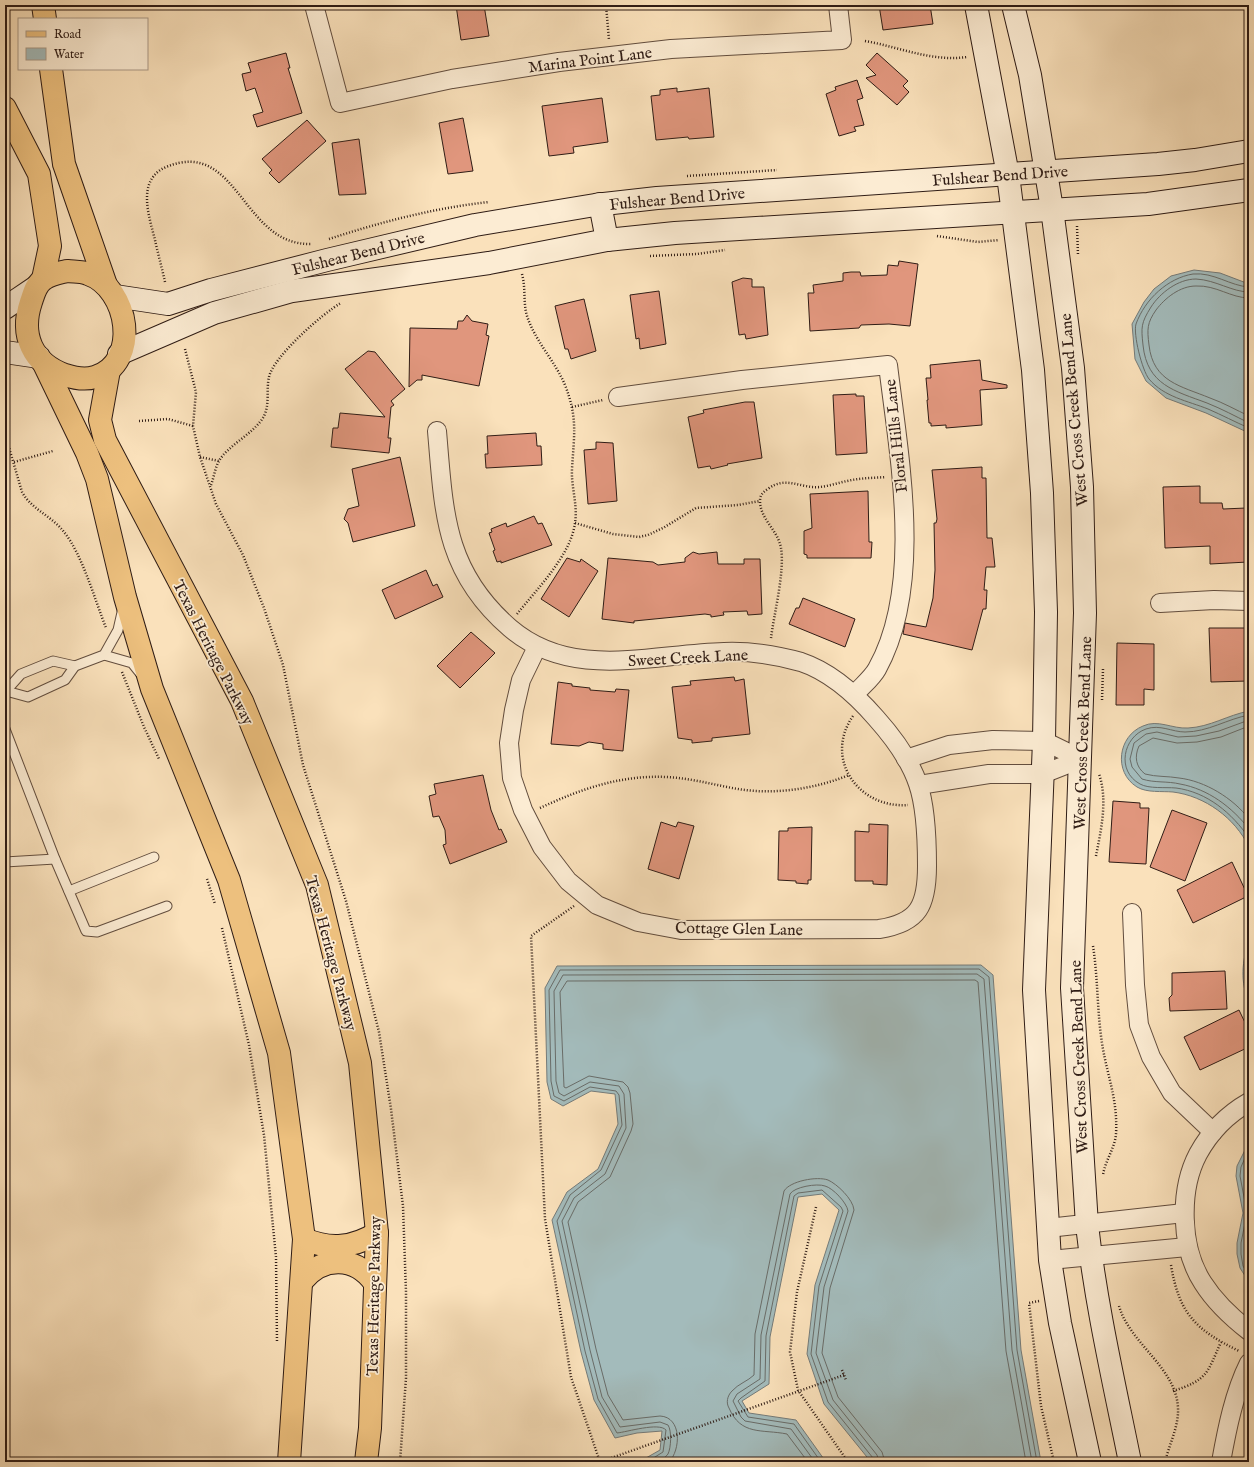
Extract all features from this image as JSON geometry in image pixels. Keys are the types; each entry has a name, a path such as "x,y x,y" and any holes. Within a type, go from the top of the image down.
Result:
{"main road":[{"path":"43,5 45,18"},
{"path":"976,5 1008,175 1033,370 1042,493 1046,612 1043,774 1034,990 1050,1260 1060,1323 1090,1462"},
{"name":"West Cross Creek Bend Lane","path":"1013,5 1030,75 1052,209 1073,368 1082,487 1089,764 1072,988 1090,1256 1100,1315 1130,1462"},
{"path":"5,352 41,361 64,375 84,379 96,377 114,362 125,331 119,303 110,290 64,164 51,70"},
{"path":"5,108 39,174 50,246 40,283 29,309 27,333 31,346 41,361 87,453 97,479 125,597 152,689 229,880 279,1052 304,1240 303,1280 289,1462"},
{"name":"Fulshear Bend Drive","path":"110,290 168,304 211,290 327,260 475,225 600,204 657,198 1008,175 1195,160 1249,151"},
{"name":"Fulshear Bend Drive","path":"114,362 214,313 292,291 488,263 607,240 1013,211 1148,204 1249,190"},
{"path":"600,204 607,240"},
{"path":"5,308 56,273 78,272 92,276 110,290"},
{"name":"Texas Heritage Parkway","path":"114,362 100,420 105,440 242,701 317,885 360,1062 376,1233 370,1428 366,1462"},
{"path":"304,1240 327,1246 339,1247 358,1243 376,1233"},
{"path":"303,1280 308,1274 323,1264 341,1262 360,1268 374,1282"}],"street":[{"name":"Marina Point Lane","path":"314,5 340,103 452,79 610,56 671,49 842,40 838,5"},
{"name":"Floral Hills Lane","path":"618,397 742,380 888,365 901,476 904,568 900,608 876,670 860,700"},
{"name":"Sweet Creek Lane","path":"437,432 442,492 449,536 464,573 487,605 508,626 537,647 568,658 602,662 724,652 768,654 803,663 829,676 860,700 885,728 906,759 919,785 927,837 927,883 921,905 911,919"},
{"path":"1160,603 1214,600 1249,601"},
{"name":"Cottage Glen Lane","path":"537,647 521,680 509,743 512,778 525,815 542,847 568,881 597,905 638,922 681,930 879,930 898,926 911,919"},
{"path":"906,759 950,745 993,740 1044,741 1089,764"},
{"path":"919,785 989,774 1043,774 1089,764"},
{"path":"1132,913 1135,985 1139,1025 1151,1057 1172,1093 1213,1132"},
{"path":"1249,1102 1236,1109 1213,1132 1198,1154 1189,1179 1184,1214 1187,1247 1202,1282 1228,1315 1249,1331"},
{"path":"1048,1228 1184,1214"},
{"path":"1050,1260 1187,1247"},
{"path":"1221,1462 1226,1434 1234,1404 1249,1363"}],"lane":[{"path":"104,655 118,630 125,597"},
{"path":"75,666 65,680 28,697 5,691 21,674 53,661 75,666 104,655 132,663 152,689"},
{"path":"5,729 55,859 86,931 97,932 167,906"},
{"path":"69,891 154,857"},
{"path":"5,862 55,859"}],"path":[{"path":"606,5 610,56"},
{"path":"865,41 887,44 935,58 967,57"},
{"path":"165,282 147,210 146,196 154,175 161,169 181,162 208,165 219,171 231,182 250,210 268,228 294,243 317,243"},
{"path":"683,176 782,170"},
{"path":"321,242 372,225 417,214 459,206 495,202"},
{"path":"1077,224 1078,259"},
{"path":"936,236 978,242 1004,240"},
{"path":"646,256 690,255 728,250"},
{"path":"515,276 528,273"},
{"path":"508,626 566,549 575,524 576,512 572,478 576,425 572,407 564,384 554,364 531,327 527,315 525,286 522,274"},
{"path":"211,486 219,461 259,424 264,416 267,408 268,377 271,368 327,312 346,301"},
{"path":"572,407 618,397"},
{"path":"139,421 168,419 193,426"},
{"path":"5,434 22,492 27,500 64,531 73,545 108,634"},
{"path":"14,462 53,451"},
{"path":"200,457 219,461"},
{"path":"768,654 781,572 781,548 775,532 763,513 760,501 763,492 771,486 787,481 818,487 868,478 901,476"},
{"path":"575,524 613,534 639,537 663,528 696,508 738,505 760,501"},
{"path":"1102,704 1103,664"},
{"path":"120,667 159,760"},
{"path":"860,700 844,735 842,755 849,775 860,790 880,802 890,805 922,803"},
{"path":"1089,764 1102,792 1103,810 1095,864"},
{"path":"525,815 585,788 624,779 642,777 681,778 738,789 769,791 810,786 849,775"},
{"path":"206,875 217,911"},
{"path":"586,896 531,936 545,1219 571,1377 600,1462 798,1390 844,1375"},
{"path":"221,926 248,1046 264,1135 276,1257 277,1348"},
{"path":"1092,939 1098,977 1102,1044 1116,1102 1117,1119 1116,1136 1103,1178"},
{"path":"816,1207 797,1292 790,1352 798,1390 848,1462"},
{"path":"1118,1302 1126,1323 1161,1366 1174,1391 1178,1408 1177,1423 1165,1462"},
{"path":"1174,1391 1190,1386 1207,1373 1221,1342"},
{"path":"842,1370 846,1380"}],"water":[{"path":"1194,270 1220,273 1249,284 1249,433 1206,413 1166,398 1146,381 1135,359 1132,324 1144,302 1154,289 1171,276"},
{"path":"1249,711 1249,847 1236,827 1218,810 1185,794 1141,789 1129,780 1124,773 1122,755 1124,746 1128,738 1143,726 1149,724 1160,724 1182,728 1196,727"},
{"path":"1249,941 1249,1002 1244,987 1243,972"},
{"path":"981,965 993,975 1021,1350 1041,1462 871,1462 824,1404 807,1354 815,1285 839,1210 822,1194 798,1197 770,1337 769,1384 742,1401 749,1413 796,1420 826,1462 639,1462 660,1450 662,1431 637,1433 615,1438 594,1400 581,1352 552,1220 567,1192 598,1169 618,1124 615,1094 591,1091 563,1106 551,1099 547,1082 545,988 557,966"},
{"path":"1249,1142 1249,1282 1240,1268 1237,1254 1237,1243 1243,1213 1236,1176 1237,1166"}],"building":[{"path":"456,5 484,5 489,36 461,40"},
{"path":"879,5 930,5 933,24 883,30"},
{"path":"286,53 290,68 288,68 302,113 257,127 253,115 263,112 255,88 246,91 242,74 251,72 248,63"},
{"path":"877,53 908,81 903,86 909,92 897,105 866,78 876,75 866,65"},
{"path":"857,80 863,98 857,100 864,125 854,127 856,131 839,136 826,94 836,90 835,87"},
{"path":"677,88 677,92 709,88 714,137 689,139 688,137 656,140 651,96 660,95 660,90"},
{"path":"602,98 608,142 573,147 574,153 549,156 542,106"},
{"path":"463,118 473,171 448,174 439,123"},
{"path":"307,120 326,141 279,183 269,173 272,170 262,159"},
{"path":"359,139 366,194 339,195 332,143"},
{"path":"899,261 918,264 910,326 889,324 861,325 859,328 810,331 808,293 814,293 813,285 843,281 843,273 860,272 861,276 887,275 888,265 898,266"},
{"path":"743,278 752,279 752,287 764,287 768,335 746,339 745,334 739,335 732,282"},
{"path":"659,291 666,344 640,349 639,338 636,339 630,295"},
{"path":"584,299 596,351 571,359 568,349 565,349 555,306"},
{"path":"467,315 472,321 488,324 486,335 489,336 479,386 422,375 422,380 417,380 409,387 410,328 457,329 458,321 463,321"},
{"path":"368,351 375,352 405,389 391,401 394,405 391,407 388,438 391,438 389,453 331,447 333,428 338,428 340,413 385,417 345,369"},
{"path":"980,360 982,380 1007,385 1007,388 980,390 982,425 946,428 946,425 931,426 931,423 929,423 926,378 931,378 930,365"},
{"path":"856,394 856,396 864,396 867,453 836,455 833,395"},
{"path":"745,402 754,402 762,458 727,464 728,465 711,469 710,466 698,468 688,417 704,413 703,410"},
{"path":"536,433 537,446 541,446 542,465 486,468 485,454 488,454 487,436"},
{"path":"596,442 613,443 617,501 588,504 584,450 596,449"},
{"path":"400,457 415,526 353,542 348,523 344,519 348,509 359,506 352,469"},
{"path":"982,467 982,478 986,478 987,538 992,538 995,567 986,567 984,590 987,590 986,609 983,609 972,650 903,634 905,623 926,627 933,598 935,570 934,523 936,523 937,519 932,470"},
{"path":"1200,486 1200,503 1222,503 1223,509 1246,508 1248,562 1210,564 1210,546 1165,548 1163,487"},
{"path":"868,491 869,542 872,542 871,558 807,558 807,555 804,554 804,531 812,528 810,494"},
{"path":"534,516 538,524 542,523 552,545 501,563 501,561 497,562 493,551 495,550 489,533 492,532 491,529 506,523 507,527"},
{"path":"693,552 699,554 717,552 718,564 744,564 744,559 760,559 762,614 748,615 747,611 723,612 724,615 711,617 711,615 705,614 634,621 634,623 602,619 608,558 653,562 658,565 685,562 685,558"},
{"path":"567,558 580,562 581,559 598,571 569,617 541,599"},
{"path":"426,570 433,586 437,584 443,597 395,619 382,590"},
{"path":"803,598 855,619 845,647 789,624 796,608 799,608"},
{"path":"1209,628 1247,628 1248,681 1211,682"},
{"path":"471,632 495,653 460,688 437,666"},
{"path":"1117,643 1154,644 1154,690 1144,689 1144,705 1116,705"},
{"path":"734,677 735,681 744,679 750,734 712,738 712,741 692,743 692,740 678,738 672,687 691,685 690,681"},
{"path":"558,682 572,684 572,686 590,688 590,690 615,692 616,689 629,690 623,751 603,749 603,744 589,742 579,746 551,744"},
{"path":"483,775 491,810 499,830 501,829 507,842 450,864 443,845 446,844 445,830 439,816 433,817 429,796 436,794 434,784"},
{"path":"1113,801 1140,803 1140,808 1149,808 1146,864 1109,862"},
{"path":"1172,810 1207,823 1185,881 1150,867"},
{"path":"661,822 676,827 678,822 694,826 679,879 648,869"},
{"path":"869,824 888,825 887,885 873,884 873,881 855,881 855,831 869,832"},
{"path":"812,827 811,880 808,880 808,884 796,883 796,881 778,880 779,831 788,831 788,828"},
{"path":"1232,862 1248,896 1193,923 1177,890"},
{"path":"1225,971 1227,1009 1170,1011 1169,998 1172,995 1172,973"},
{"path":"1239,1010 1249,1031 1249,1047 1200,1070 1184,1037"}]}
